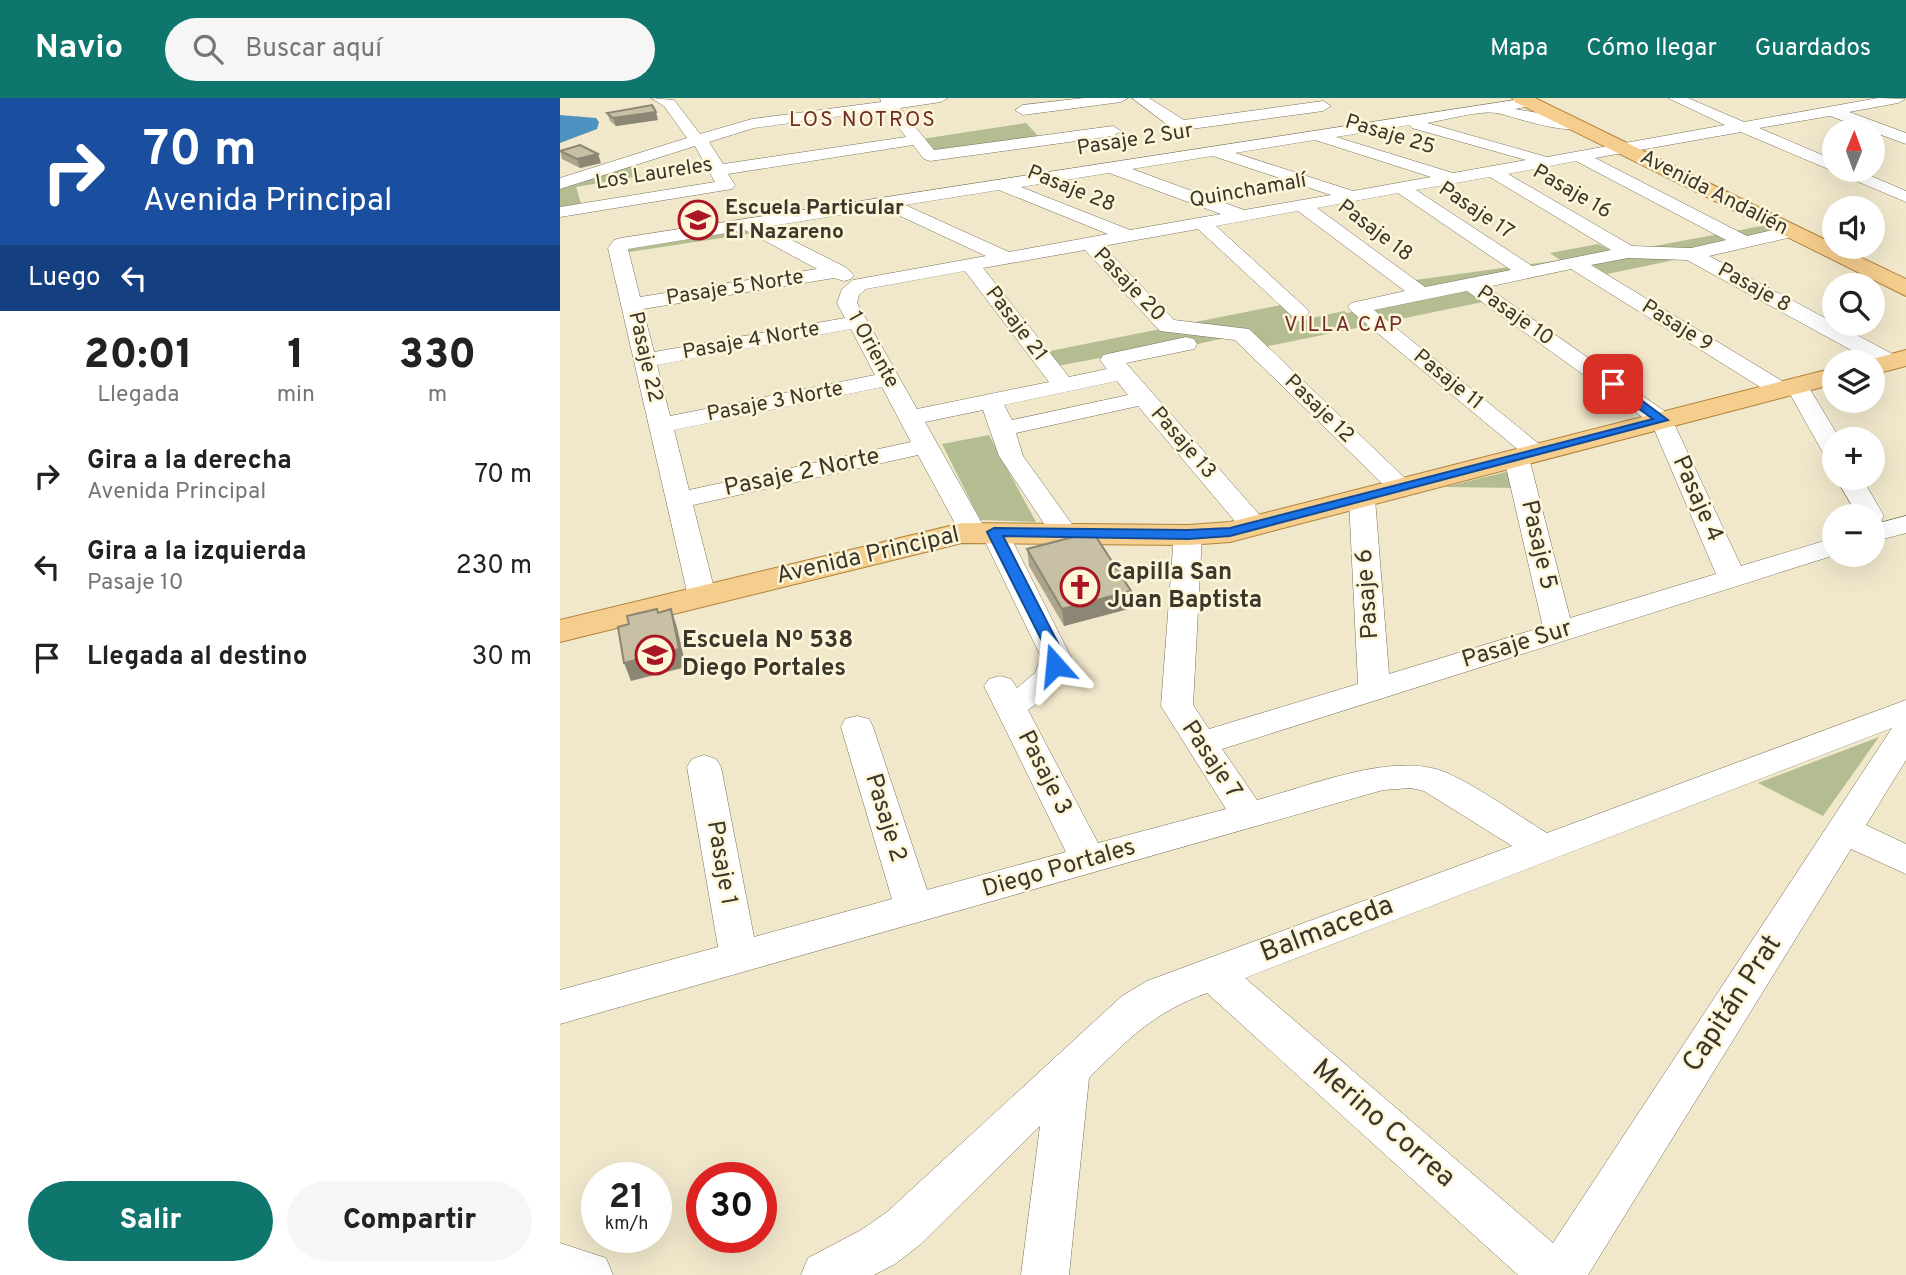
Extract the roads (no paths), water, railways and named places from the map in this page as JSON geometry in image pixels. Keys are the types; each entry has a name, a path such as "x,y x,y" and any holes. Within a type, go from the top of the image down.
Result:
{"main road":[{"name":"Avenida Andalién","path":"1530,99 1578,125 1635,146 1789,232 1906,289"},
{"name":"Avenida Andalién","path":"1530,99 1635,146 1822,238"},
{"path":"1866,259 1906,278"},
{"name":"Avenida Principal","path":"560,631 983,532 1188,535 1230,532 1822,379"}],"street":[{"path":"664,100 688,98"},
{"path":"560,184 696,140 778,120 888,102 941,98"},
{"path":"1053,140 1017,107 1121,98"},
{"path":"1139,98 1174,122 1221,112 1317,102"},
{"path":"1675,98 1822,161"},
{"path":"1798,98 1906,139"},
{"path":"1897,98 1906,102"},
{"name":"Quinchamalí","path":"860,284 1897,98"},
{"name":"Pasaje 2 Sur","path":"757,229 884,202 1494,108 1530,99"},
{"name":"Los Laureles","path":"560,212 719,188 727,184 702,143 696,140 664,100"},
{"path":"888,102 930,156 1113,131"},
{"path":"766,106 778,120"},
{"path":"1494,108 1540,120 1578,125"},
{"path":"1406,121 1548,162"},
{"name":"Pasaje 25","path":"1314,136 1453,178"},
{"path":"719,170 823,161 916,140"},
{"path":"1212,151 1351,196"},
{"path":"1578,156 1744,242"},
{"path":"1110,167 1242,215"},
{"name":"Pasaje 16","path":"1492,171 1628,252"},
{"path":"1871,182 1906,197"},
{"name":"Pasaje 28","path":"999,184 1126,235"},
{"name":"Pasaje 17","path":"1400,187 1528,272"},
{"path":"884,202 1005,257"},
{"name":"Pasaje 18","path":"1301,205 1421,294"},
{"path":"1201,222 1300,312"},
{"name":"Pasaje 22","path":"702,596 618,246 624,242 757,229"},
{"name":"1 Oriente","path":"757,229 860,284 849,293 846,300 856,321 926,446 983,532 1056,657 1051,674 1044,682 1005,696"},
{"path":"1421,294 1628,252 1691,254 1789,232"},
{"name":"Pasaje 20","path":"1087,242 1171,328 1236,332"},
{"name":"Pasaje 8","path":"1691,254 1889,362"},
{"name":"Pasaje 21","path":"969,263 1063,386"},
{"name":"Pasaje 9","path":"1574,263 1789,388"},
{"name":"Pasaje 5 Norte","path":"632,305 838,271"},
{"name":"Pasaje 10","path":"1470,284 1662,420"},
{"name":"Pasaje 11","path":"1421,294 1359,307 1527,455"},
{"name":"Pasaje 4 Norte","path":"646,360 856,321"},
{"name":"Pasaje 12","path":"1236,332 1401,488"},
{"path":"910,418 1063,386 1186,344"},
{"name":"Pasaje 13","path":"1117,366 1254,526"},
{"name":"Pasaje 3 Norte","path":"661,425 888,379"},
{"path":"1789,388 1822,434"},
{"path":"1003,429 1144,398"},
{"path":"989,401 999,416 1011,456 1065,534"},
{"name":"Pasaje 4","path":"1662,420 1732,578"},
{"name":"Pasaje 2 Norte","path":"679,500 926,446"},
{"name":"Pasaje 5","path":"1527,455 1559,632"},
{"name":"Pasaje 6","path":"1362,499 1374,689"},
{"name":"Pasaje 7","path":"1188,535 1177,706 1249,816"},
{"name":"Pasaje Sur","path":"1200,744 1822,550"},
{"name":"Pasaje 3","path":"1005,696 1089,861"},
{"name":"Balmaceda","path":"825,1275 878,1247 904,1228 1136,1008 1161,993 1906,711"},
{"name":"Pasaje 2","path":"857,727 914,909"},
{"name":"Capitán Prat","path":"1560,1275 1906,733"},
{"name":"Pasaje 1","path":"704,767 738,958"},
{"name":"Diego Portales","path":"560,1007 1383,778 1411,776 1444,786 1544,848"},
{"path":"1844,830 1906,860"},
{"name":"Merino Correa","path":"1212,973 1553,1275"},
{"path":"1045,1275 1068,1072"},
{"path":"560,1267 589,1275"}],"water":[{"path":"560,115 596,118 599,122 597,129 560,143"}],"place":[{"name":"Escuela Particular El Nazareno","path":"698,220"},
{"name":"Capilla San Juan Baptista","path":"1080,587"},
{"name":"Escuela Nº 538 Diego Portales","path":"655,655"}],"district":[{"name":"LOS NOTROS","path":"863,120"},
{"name":"VILLA CAP","path":"1344,325"}]}
